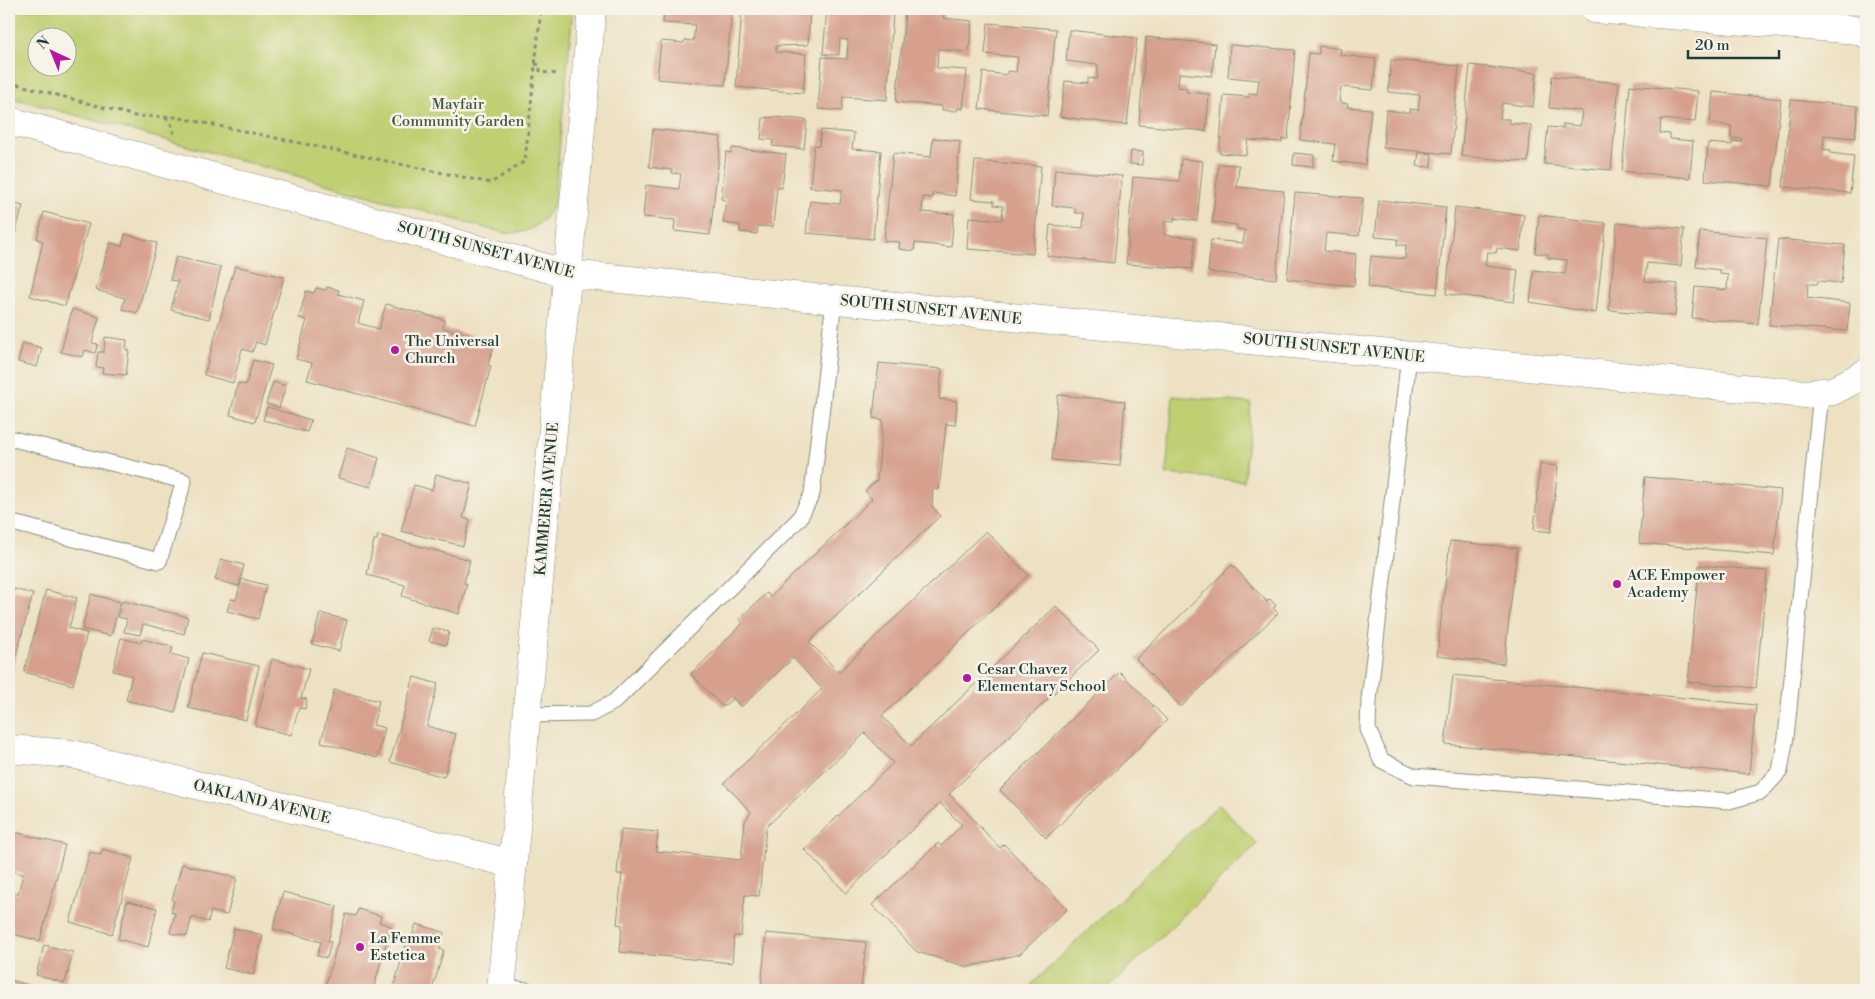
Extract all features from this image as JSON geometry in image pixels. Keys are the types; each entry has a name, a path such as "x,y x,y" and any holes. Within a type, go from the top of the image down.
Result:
{"street":[{"name":"KAMMERER AVENUE","path":"510,989 513,864 592,9"},
{"path":"1594,9 1858,30 1866,34"},
{"name":"SOUTH SUNSET AVENUE","path":"9,121 568,274 1806,394 1832,392 1866,373"},
{"name":"OAKLAND AVENUE","path":"9,749 72,754 513,864"}],"lane":[{"path":"527,715 591,714 614,702 799,519 812,494 834,300"},
{"path":"1409,356 1369,700 1368,729 1381,760 1414,776 1729,801 1761,792 1780,771 1786,737 1821,393"},
{"path":"9,438 184,481 159,561 9,522"}],"path":[{"path":"9,82 135,116 164,116 491,183 525,161 541,9"},
{"path":"535,64 540,64 540,72 559,74"},
{"path":"164,116 174,128 172,140"}],"green space":[{"name":"Mayfair Community Garden","path":"9,9 573,9 554,202 551,210 535,226 521,232 504,233 9,97"},
{"path":"1173,396 1251,403 1244,481 1166,474"},
{"path":"1219,804 1257,844 1106,990 1026,990"}],"building":[{"path":"664,9 732,9 725,85 657,79 661,41 684,43 685,40 693,41 695,25 663,23"},
{"path":"742,9 810,9 808,45 776,46 776,52 806,54 803,93 736,87"},
{"path":"827,9 872,11 872,9 883,9 883,12 893,13 887,100 843,97 842,111 818,109 822,57 847,59 848,40 840,39 839,55 823,54"},
{"path":"907,11 944,14 943,18 972,21 969,52 938,49 937,68 967,70 963,109 958,108 957,111 942,110 942,106 896,102 905,13"},
{"path":"988,23 1056,29 1047,116 979,109 983,72 1007,75 1007,71 1016,72 1018,57 985,54"},
{"path":"1069,30 1137,38 1127,125 1060,117 1065,81 1088,83 1088,78 1097,79 1098,65 1066,61"},
{"path":"1146,37 1215,44 1212,76 1179,73 1178,87 1187,88 1186,92 1209,94 1206,131 1139,125"},
{"path":"1230,45 1295,50 1288,139 1282,139 1282,142 1248,140 1246,155 1219,153 1224,95 1249,97 1249,93 1257,94 1259,80 1228,77"},
{"path":"1319,46 1341,49 1340,55 1376,59 1373,90 1341,87 1339,102 1348,104 1347,107 1371,109 1365,165 1333,161 1335,144 1300,140 1309,53 1319,54"},
{"path":"1391,60 1459,66 1451,154 1383,148 1386,110 1410,113 1410,109 1418,110 1420,95 1388,92"},
{"path":"1470,65 1537,73 1533,107 1502,103 1500,119 1509,119 1509,123 1531,125 1528,162 1461,156"},
{"path":"1552,76 1619,83 1611,170 1544,164 1548,127 1563,128 1563,124 1580,126 1582,111 1549,108"},
{"path":"1630,85 1698,91 1695,122 1661,119 1660,133 1670,134 1670,139 1693,141 1690,178 1622,171"},
{"path":"1713,92 1781,99 1772,186 1705,180 1708,143 1732,145 1733,141 1741,142 1742,139 1731,138 1731,126 1710,123"},
{"path":"1791,100 1858,106 1855,138 1824,135 1823,149 1831,150 1830,153 1854,156 1850,193 1783,187"},
{"path":"763,118 807,120 804,149 772,146 773,140 761,139"},
{"path":"653,129 721,137 710,235 674,231 675,220 643,217 646,185 679,189 681,174 672,173 672,170 649,167"},
{"path":"821,130 854,133 852,149 881,151 873,239 806,233 810,201 840,204 842,190 810,187 814,145 819,146"},
{"path":"933,138 960,141 955,196 933,193 932,198 923,197 922,212 954,214 951,247 915,243 914,251 899,249 900,242 884,241 893,153 931,157"},
{"path":"732,148 786,154 782,188 777,187 773,227 758,226 757,234 740,232 740,225 723,223 726,200 721,199 726,152 731,153"},
{"path":"1131,151 1143,152 1142,165 1130,164"},
{"path":"1419,152 1432,154 1431,167 1417,166"},
{"path":"1294,153 1314,155 1313,167 1293,165"},
{"path":"1181,159 1203,161 1197,221 1174,218 1174,222 1165,221 1164,235 1195,238 1192,269 1126,264 1133,177 1179,181"},
{"path":"975,161 1041,166 1033,254 967,249 969,217 1002,220 1003,206 994,205 994,201 971,199"},
{"path":"1219,164 1239,165 1237,187 1284,191 1276,279 1208,272 1211,240 1243,243 1245,230 1237,229 1237,225 1212,222"},
{"path":"1055,169 1122,176 1114,263 1047,256 1050,225 1083,228 1084,213 1075,213 1075,208 1052,206"},
{"path":"1295,193 1363,198 1359,236 1326,233 1324,251 1356,254 1354,286 1287,279"},
{"path":"1379,200 1446,207 1437,294 1368,287 1371,256 1405,259 1406,245 1397,245 1398,239 1375,237"},
{"path":"9,202 23,206 9,255"},
{"path":"1455,207 1524,215 1520,251 1497,248 1496,253 1487,252 1485,266 1518,270 1514,302 1446,294"},
{"path":"44,212 89,224 65,306 30,296 43,241 37,239"},
{"path":"1539,215 1606,223 1596,313 1530,302 1534,270 1565,274 1567,260 1548,258 1548,254 1535,253"},
{"path":"1617,223 1684,229 1681,266 1647,263 1645,281 1678,284 1675,316 1609,310"},
{"path":"1700,231 1767,238 1758,324 1692,318 1695,287 1727,290 1728,275 1720,274 1720,270 1696,267"},
{"path":"125,234 157,243 137,313 122,309 125,298 96,290 110,243 122,246"},
{"path":"1778,239 1845,245 1841,283 1818,281 1818,284 1808,284 1807,298 1850,303 1847,331 1769,325"},
{"path":"176,257 221,267 209,319 171,310 178,281 170,280"},
{"path":"235,266 284,277 265,345 256,342 252,352 242,349 233,383 204,375"},
{"name":"The Universal Church","path":"327,287 339,290 338,294 364,301 358,323 379,329 386,304 445,320 443,328 495,342 488,365 491,366 475,426 307,380 312,363 296,359 307,320 299,318 306,291 314,293 316,288 326,290"},
{"path":"72,309 99,317 92,343 98,344 95,353 85,350 83,357 61,352"},
{"path":"105,337 127,340 126,350 129,350 126,375 102,373 103,368 96,367 98,352 104,352"},
{"path":"23,343 42,348 37,367 18,362"},
{"path":"253,360 272,365 255,422 230,415 238,383 246,385"},
{"path":"879,363 942,369 939,399 957,401 955,425 946,424 939,490 933,489 932,506 940,516 809,642 839,672 986,531 1028,575 882,716 911,746 1056,606 1099,650 949,794 1000,848 1004,844 1067,909 1020,954 968,967 917,952 872,905 938,843 941,846 962,825 940,803 846,893 804,849 893,763 865,733 766,827 759,896 745,895 741,936 734,936 732,963 620,952 622,925 617,924 622,874 617,874 621,829 658,832 656,851 741,860 745,821 751,812 724,783 822,689 793,658 741,707 733,698 723,707 691,674 743,623 739,619 767,593 770,597 872,499 865,491 877,480 883,420 873,418"},
{"path":"273,382 286,386 279,408 266,404"},
{"path":"1058,395 1125,401 1120,466 1052,460"},
{"path":"267,407 311,420 307,432 263,420"},
{"path":"347,448 379,458 371,487 338,478"},
{"path":"1540,464 1558,466 1551,532 1534,530"},
{"path":"436,474 472,484 463,518 470,520 463,546 401,531 414,485 432,490"},
{"path":"1645,477 1781,490 1774,555 1639,543"},
{"path":"378,535 470,560 464,583 467,584 459,614 402,596 405,585 367,575 374,540 377,540"},
{"path":"1450,541 1517,548 1504,664 1437,656"},
{"path":"221,559 244,565 239,586 215,580"},
{"path":"1232,565 1267,602 1270,599 1276,606 1273,608 1278,613 1181,707 1136,659"},
{"path":"1699,565 1767,571 1756,688 1688,682"},
{"path":"242,579 266,585 258,619 227,611 231,599 236,600"},
{"path":"14,589 33,594 11,673 9,673 9,601 11,601"},
{"path":"46,590 77,598 69,628 87,633 73,685 24,672"},
{"path":"91,594 120,602 111,636 82,629"},
{"path":"122,601 188,617 184,634 143,624 140,635 124,632 127,619 118,617"},
{"path":"320,613 347,620 339,651 312,644"},
{"path":"433,628 449,632 446,645 429,641"},
{"path":"121,638 141,643 142,639 173,647 171,654 189,659 175,713 126,700 132,676 113,671"},
{"path":"202,653 259,666 246,720 188,708"},
{"path":"272,659 309,669 301,698 307,699 305,709 299,708 291,735 255,726"},
{"path":"1120,672 1167,720 1046,838 1000,790"},
{"path":"1453,675 1756,705 1749,774 1445,744"},
{"path":"414,677 438,684 427,726 456,734 444,777 390,762"},
{"path":"334,690 379,701 373,725 385,728 377,758 321,742"},
{"path":"15,832 65,845 40,941 9,933 9,892 18,894 23,874 9,870 9,854"},
{"path":"103,849 133,858 112,934 70,922 90,852 101,855"},
{"path":"182,864 237,878 227,915 211,911 208,922 192,917 187,936 170,933 175,913 171,912 174,901 172,900"},
{"path":"283,892 337,906 328,941 331,942 327,958 317,956 321,942 273,929"},
{"path":"127,901 157,908 148,947 118,939"},
{"path":"358,909 381,916 379,922 391,926 373,990 324,990 346,914 356,916"},
{"path":"416,924 444,932 439,949 444,950 432,990 408,990 394,986 407,940 411,941"},
{"path":"234,928 263,935 253,975 224,968"},
{"path":"766,933 866,942 861,990 761,990"},
{"path":"44,945 73,952 65,983 36,975"},
{"path":"10,980 31,986 30,990 9,990"}],"place":[{"name":"The Universal Church","path":"395,350"},
{"name":"ACE Empower Academy","path":"1617,584"},
{"name":"Cesar Chavez Elementary School","path":"967,678"},
{"name":"La Femme Estetica","path":"360,947"}]}
